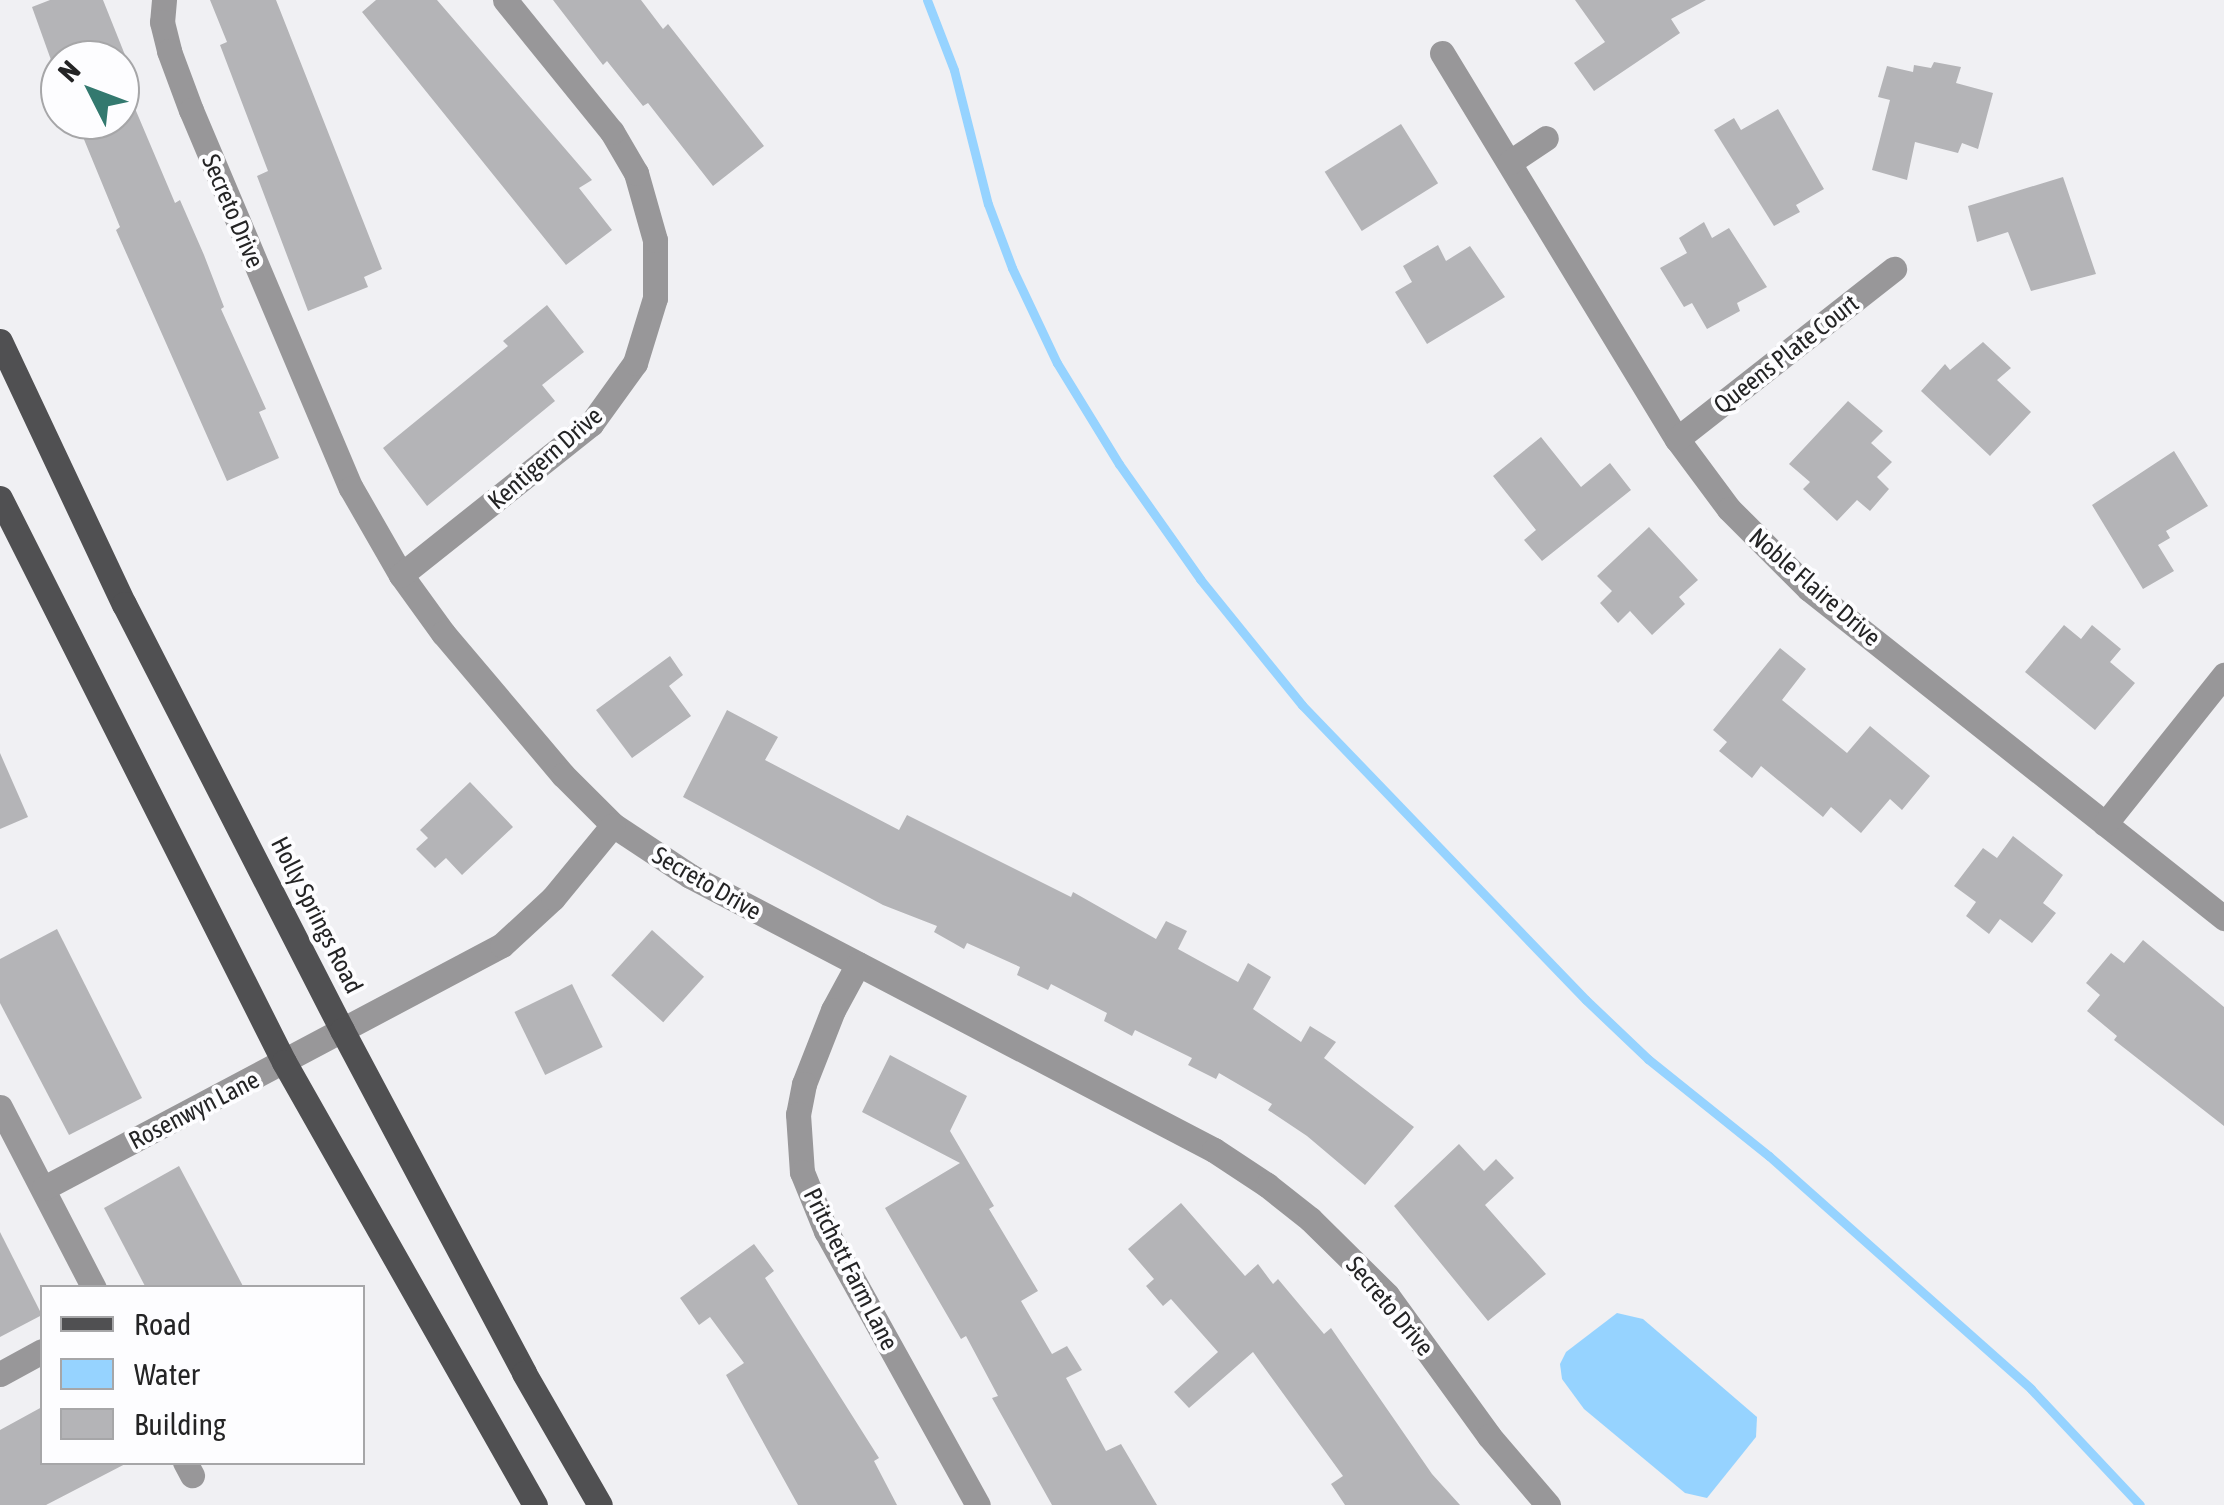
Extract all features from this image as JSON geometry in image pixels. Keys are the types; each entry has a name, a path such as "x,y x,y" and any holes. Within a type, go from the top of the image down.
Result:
{"main road":[{"name":"Holly Springs Road","path":"0,342 124,604 342,1030 524,1373 600,1505"},
{"path":"0,498 284,1062 535,1505"}],"street":[{"name":"Secreto Drive","path":"164,0 162,22 169,50 217,177 350,488 401,576 516,722 612,824 690,876 1214,1150 1310,1219 1387,1295 1489,1436 1548,1505"},
{"name":"Kentigern Drive","path":"401,576 591,424 636,363 655,298 655,240 636,173 612,132 505,0"},
{"name":"Noble Flaire Drive","path":"1442,53 1677,439 1729,509 1785,568 2224,918"},
{"path":"1510,162 1546,138"},
{"name":"Queens Plate Court","path":"1677,439 1894,269"},
{"path":"2105,824 2224,675"},
{"name":"Rosenwyn Lane","path":"44,1188 502,944 554,898 612,824"},
{"name":"Pritchett Farm Lane","path":"858,964 808,1072 798,1114 802,1172 826,1231 978,1505"},
{"path":"0,1107 92,1285"},
{"path":"0,1374 40,1352"}],"water":[{"path":"1617,1313 1643,1319 1757,1417 1756,1437 1707,1498 1685,1493 1584,1409 1562,1379 1560,1364 1566,1352"}],"building":[{"path":"50,0 103,0 119,40 44,40 32,7"},
{"path":"210,0 276,0 382,269 364,277 368,287 308,311 257,176 268,171 220,45 227,42"},
{"path":"376,0 437,0 592,180 579,188 612,230 566,265 362,12"},
{"path":"553,0 641,0 663,29 668,24 764,146 713,186 648,103 643,106 607,61 603,65"},
{"path":"1575,0 1706,0 1671,19 1680,33 1594,91 1574,63 1605,42"},
{"path":"1934,62 1961,67 1956,83 1993,93 1978,149 1962,143 1958,153 1915,142 1907,180 1872,170 1890,100 1878,97 1887,66 1913,72 1914,65 1931,68"},
{"path":"1778,109 1824,189 1796,205 1800,212 1774,226 1714,130 1734,118 1741,130"},
{"path":"140,120 175,203 180,200 204,255 224,307 221,309 266,409 259,412 279,458 227,481 116,230 120,227 84,140 140,140"},
{"path":"1401,124 1438,183 1362,231 1325,172"},
{"path":"2063,177 2096,274 2031,291 2008,232 1977,242 1968,206"},
{"path":"1704,222 1712,238 1729,228 1767,287 1737,303 1740,311 1707,329 1692,303 1684,307 1660,268 1687,253 1679,238"},
{"path":"1438,245 1446,261 1470,246 1505,297 1427,344 1395,292 1412,282 1403,266"},
{"path":"547,305 584,352 542,385 555,401 427,506 383,448 508,346 503,341"},
{"path":"1983,342 2011,368 1997,380 2031,412 1990,456 1921,391 1945,364 1950,370"},
{"path":"1848,401 1883,431 1871,443 1892,462 1877,477 1889,489 1870,511 1857,500 1837,521 1803,489 1810,482 1789,464"},
{"path":"1541,437 1581,487 1610,463 1631,490 1542,561 1524,540 1536,530 1493,476"},
{"path":"2174,451 2208,506 2166,531 2170,538 2158,545 2174,571 2143,589 2092,505"},
{"path":"1649,527 1698,580 1679,597 1685,604 1652,635 1630,611 1618,623 1600,603 1612,591 1597,576"},
{"path":"2064,625 2081,639 2092,625 2121,649 2110,662 2135,683 2095,730 2025,672"},
{"path":"1780,648 1806,669 1782,700 1847,753 1870,726 1930,776 1902,810 1890,799 1861,833 1831,807 1823,817 1761,766 1752,778 1719,751 1727,742 1713,730"},
{"path":"670,656 683,675 669,686 691,716 632,758 596,710"},
{"path":"727,710 778,737 765,760 899,830 907,815 1071,897 1073,892 1156,939 1166,921 1187,931 1178,949 1238,982 1248,963 1271,977 1253,1009 1301,1042 1310,1026 1336,1042 1324,1058 1414,1127 1365,1185 1307,1136 1268,1110 1272,1104 1219,1073 1216,1079 1188,1065 1192,1058 1135,1030 1132,1036 1104,1021 1107,1013 1051,984 1048,990 1017,975 1020,967 967,943 964,949 934,932 937,926 883,905 683,797"},
{"path":"0,753 28,817 0,829"},
{"path":"470,782 513,827 462,875 446,858 435,868 416,849 428,838 420,830"},
{"path":"2013,836 2063,875 2043,903 2056,913 2032,943 2000,919 1989,934 1966,916 1976,902 1954,886 1983,848 1997,858"},
{"path":"57,929 142,1098 69,1135 0,1003 0,959"},
{"path":"652,930 704,977 663,1022 611,975"},
{"path":"2143,940 2224,1007 2224,1126 2114,1040 2117,1036 2087,1011 2100,995 2086,983 2111,953 2124,963"},
{"path":"572,984 603,1047 545,1075 514,1012"},
{"path":"890,1055 967,1096 950,1131 994,1206 989,1209 1038,1291 1021,1301 1052,1354 1067,1346 1082,1370 1066,1378 1106,1451 1121,1444 1157,1505 1052,1505 992,1398 998,1396 966,1336 961,1339 885,1208 960,1163 862,1112"},
{"path":"1459,1144 1484,1171 1496,1159 1514,1178 1485,1205 1546,1274 1488,1321 1394,1206"},
{"path":"179,1166 242,1285 144,1285 104,1208"},
{"path":"1181,1203 1245,1276 1258,1264 1273,1284 1278,1279 1324,1334 1331,1328 1432,1474 1460,1505 1345,1505 1331,1484 1343,1476 1253,1352 1189,1408 1174,1392 1218,1352 1171,1299 1163,1306 1146,1286 1154,1279 1128,1249"},
{"path":"0,1232 40,1316 0,1337"},
{"path":"754,1244 774,1271 765,1278 879,1458 874,1461 897,1505 798,1505 726,1375 744,1363 710,1317 699,1325 680,1298"},
{"path":"40,1408 40,1465 123,1465 46,1505 0,1505 0,1430"}],"waterway":[{"path":"927,0 954,70 988,204 1012,268 1057,363 1119,464 1200,579 1302,705 1586,1000 1648,1059 1769,1156 2031,1389 2140,1505"}]}
